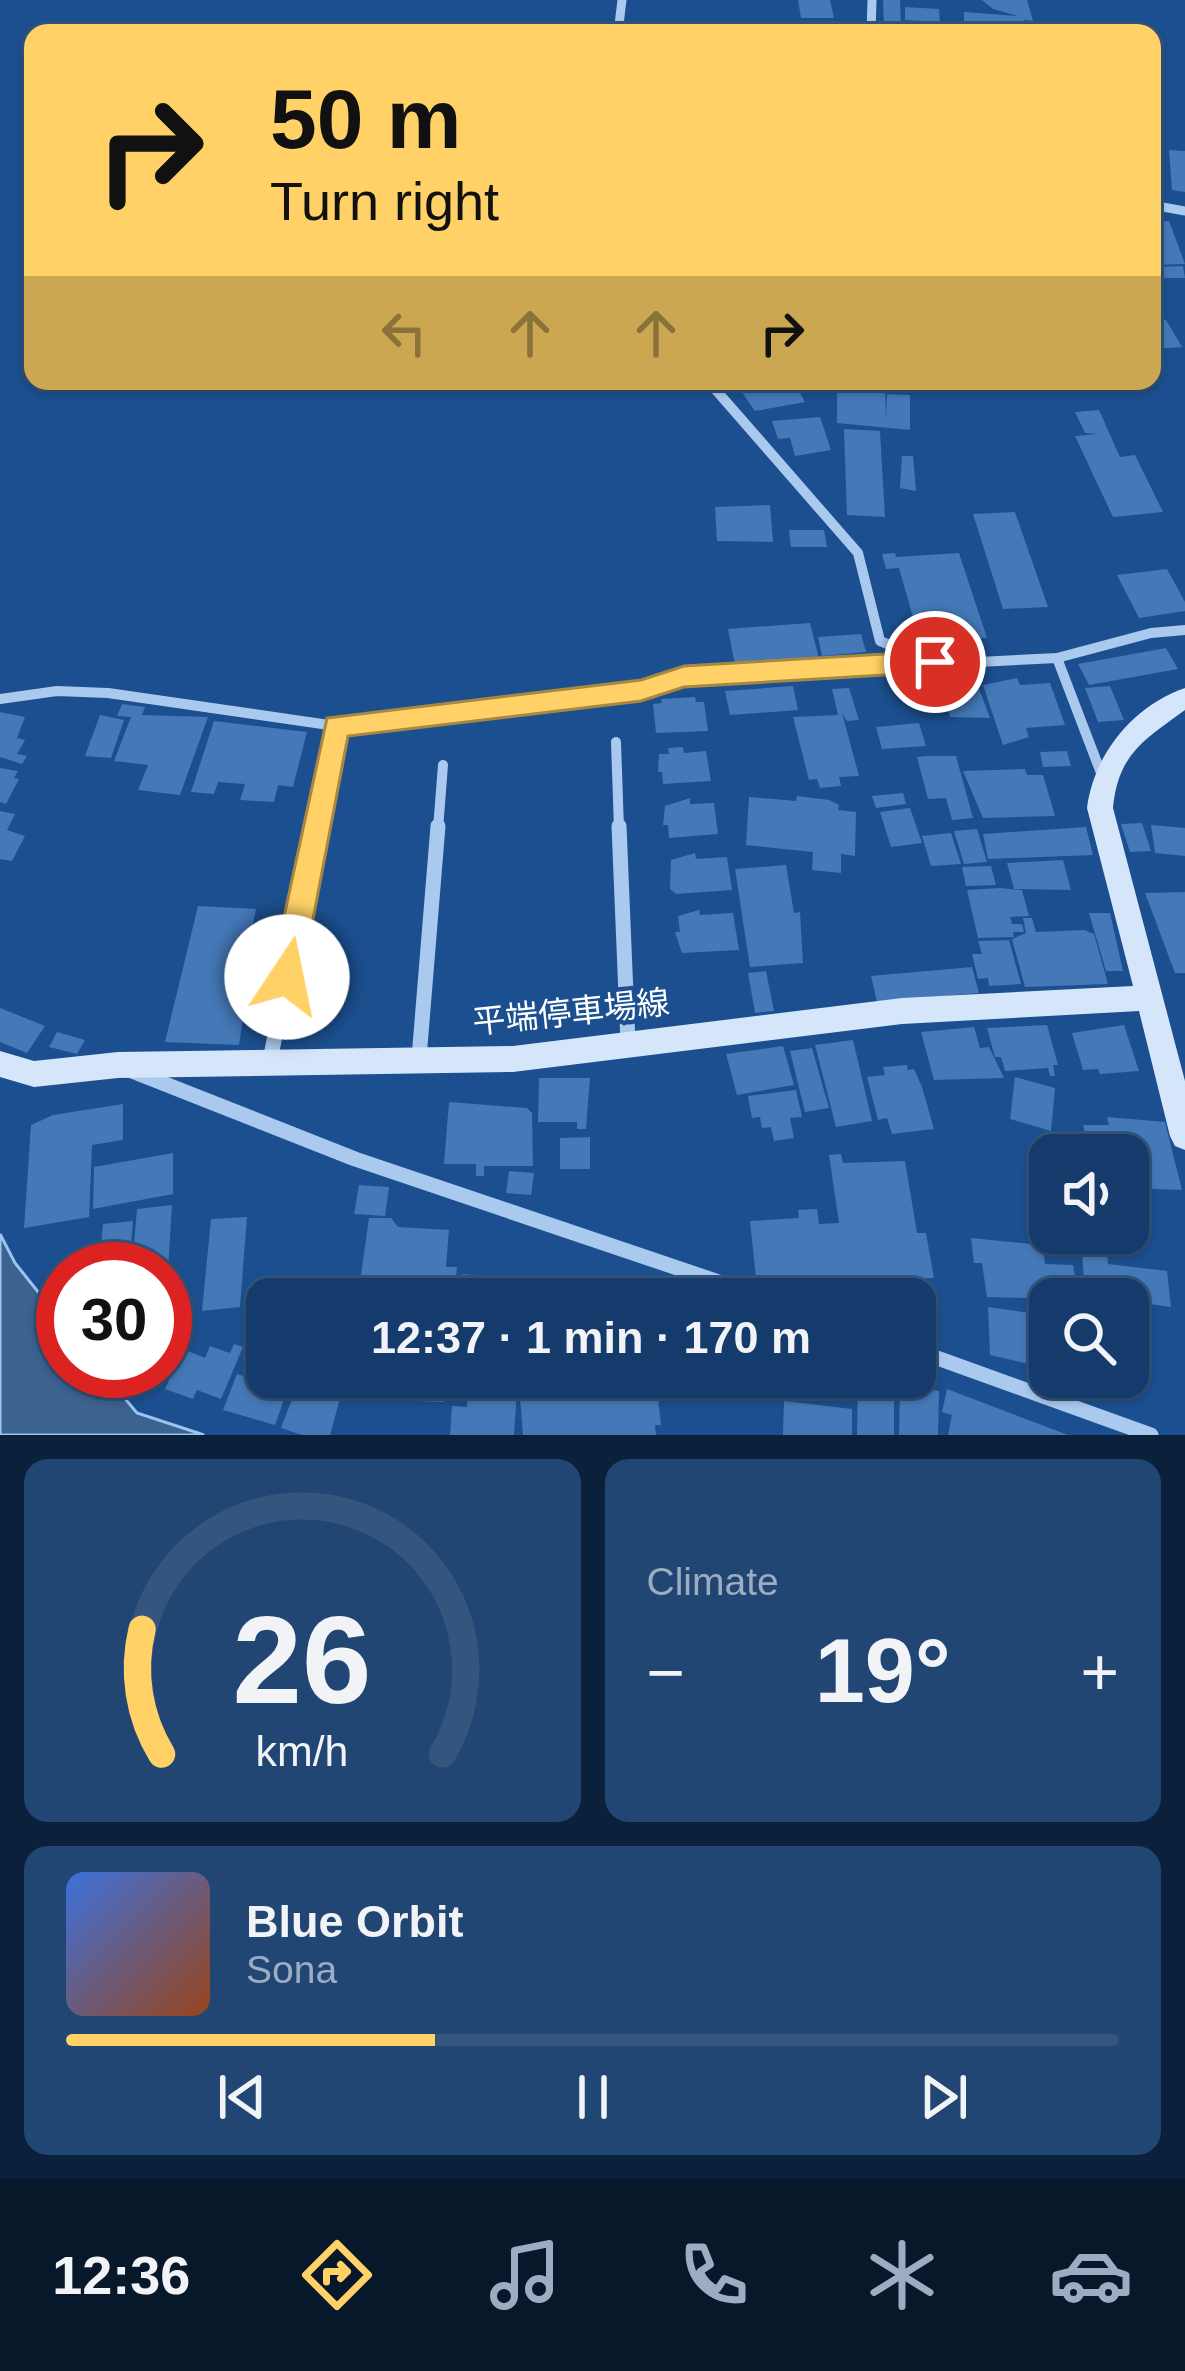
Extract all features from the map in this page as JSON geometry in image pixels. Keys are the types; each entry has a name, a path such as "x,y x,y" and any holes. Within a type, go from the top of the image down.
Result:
{"main road":[{"path":"1185,697 1129,738 1101,773 1100,808 1185,1136"},
{"name":"平端停車場線","path":"0,1064 34,1075 118,1065 513,1059 923,1010 1150,998"}],"street":[{"path":"716,390 858,553 880,640 898,652 935,662"},
{"path":"0,699 44,688 98,688 213,708 299,716 336,726 641,690 684,677 1057,658 1151,633 1185,630"},
{"path":"1057,658 1101,773"},
{"path":"270,1061 336,726"},
{"path":"616,742 628,1043"},
{"path":"419,1060 442,765"},
{"path":"118,1065 355,1159 707,1278"},
{"path":"936,1358 1151,1435"}],"water":[{"path":"0,1234 36,1289 36,1398 124,1398 137,1413 204,1435 0,1435"}],"building":[{"path":"798,0 830,0 834,18 801,18"},
{"path":"883,0 900,0 901,24 884,24"},
{"path":"982,0 1027,0 1033,21 964,22 964,12 1018,16 993,9"},
{"path":"905,7 939,9 940,22 905,20"},
{"path":"1169,150 1185,151 1185,192 1172,190"},
{"path":"1161,221 1169,221 1185,264 1161,265"},
{"path":"1183,266 1185,278 1161,278 1161,267"},
{"path":"1161,319 1166,320 1182,347 1161,348"},
{"path":"740,390 799,390 805,402 755,411"},
{"path":"837,390 885,390 886,419 887,394 910,395 910,430 837,423"},
{"path":"1099,410 1120,457 1135,455 1163,512 1113,517 1075,436 1097,434 1085,433 1075,412"},
{"path":"820,417 831,450 795,456 790,438 778,439 772,421"},
{"path":"844,429 880,431 885,517 847,515"},
{"path":"902,456 913,456 916,491 900,488"},
{"path":"770,505 773,542 717,541 715,507"},
{"path":"1015,512 1048,607 1003,609 973,514"},
{"path":"789,530 824,530 827,547 791,547"},
{"path":"895,553 896,557 959,553 987,638 920,642 899,568 886,569 882,554"},
{"path":"1167,569 1185,611 1139,618 1117,575"},
{"path":"810,623 819,659 778,666 776,661 735,665 728,629"},
{"path":"861,634 866,652 822,656 818,637"},
{"path":"1166,648 1178,669 1089,685 1078,664"},
{"path":"975,678 990,718 950,717 941,679"},
{"path":"1017,678 1020,685 1050,683 1065,725 1026,728 1029,737 1003,745 983,685"},
{"path":"793,686 798,710 730,715 725,691"},
{"path":"1110,686 1124,720 1098,722 1085,688"},
{"path":"849,688 859,720 847,721 842,713 859,776 839,777 841,786 820,788 817,779 809,780 793,717 838,715 832,689"},
{"path":"695,697 696,702 704,702 708,731 656,733 653,704 662,703 661,699"},
{"path":"122,704 145,707 142,715 208,717 180,795 138,790 148,765 114,761 131,717 117,716"},
{"path":"0,712 25,717 17,738 25,740 17,754 27,756 22,764 0,757"},
{"path":"100,715 124,720 111,758 85,756"},
{"path":"214,721 307,732 293,787 278,785 274,802 240,800 245,784 218,782 214,794 191,792"},
{"path":"919,723 926,746 882,749 876,727"},
{"path":"683,747 684,753 706,751 711,781 663,784 659,754"},
{"path":"1067,751 1071,766 1043,767 1040,752"},
{"path":"956,756 973,818 952,820 946,798 928,799 917,757"},
{"path":"0,768 18,771 14,778 19,779 6,804 0,802"},
{"path":"1025,769 1027,775 1043,775 1055,816 983,818 963,771"},
{"path":"903,793 906,804 876,808 872,796"},
{"path":"797,796 829,800 839,805 838,810 856,812 855,856 841,854 841,873 812,870 813,852 746,845 749,797 796,801"},
{"path":"690,798 690,804 714,803 718,834 669,838 668,825 663,825 665,806"},
{"path":"910,808 922,843 891,847 880,812"},
{"path":"0,811 15,814 7,830 25,836 12,861 0,859"},
{"path":"1142,823 1151,851 1130,852 1121,824"},
{"path":"1151,825 1185,828 1185,856 1155,853"},
{"path":"1086,827 1093,855 988,859 983,834"},
{"path":"977,829 987,862 964,864 954,831"},
{"path":"951,833 961,864 931,866 922,836"},
{"path":"695,853 696,859 727,857 732,890 676,894 670,889 671,860"},
{"path":"1063,860 1071,890 1014,889 1007,863"},
{"path":"786,865 794,913 800,912 803,963 750,967 735,869"},
{"path":"991,866 996,885 966,886 962,867"},
{"path":"967,890 1022,890 1029,916 1010,917 1012,924 1022,924 1024,932 1013,932 1014,937 978,938"},
{"path":"1185,892 1185,973 1175,973 1145,893"},
{"path":"198,906 256,909 240,985 248,985 239,1045 165,1042"},
{"path":"699,910 700,915 733,913 739,950 682,953 675,932 680,932 678,916"},
{"path":"1089,913 1110,913 1123,971 1106,971"},
{"path":"1023,918 1032,918 1036,932 1084,930 1094,934 1108,984 1025,987 1012,939 1026,933"},
{"path":"1009,940 1021,984 989,986 988,978 978,979 972,954 982,954 978,941"},
{"path":"972,967 979,993 877,1002 871,976"},
{"path":"766,971 774,1011 755,1013 748,973"},
{"path":"0,1008 45,1026 27,1053 0,1042"},
{"path":"1047,1025 1058,1065 1053,1065 1055,1076 1050,1076 1048,1068 1005,1071 1001,1057 995,1057 987,1028"},
{"path":"1124,1025 1139,1071 1100,1074 1098,1069 1083,1070 1072,1033"},
{"path":"974,1027 980,1048 989,1047 1004,1078 934,1080 921,1032"},
{"path":"57,1032 85,1040 77,1054 49,1047"},
{"path":"853,1040 872,1121 836,1127 815,1045"},
{"path":"783,1046 794,1085 737,1095 726,1054"},
{"path":"812,1048 829,1108 805,1112 790,1051"},
{"path":"907,1065 922,1087 934,1129 892,1134 887,1118 878,1120 867,1077 885,1075 883,1067"},
{"path":"1015,1077 1055,1088 1051,1131 1010,1119"},
{"path":"539,1078 590,1078 586,1129 577,1129 577,1122 538,1122"},
{"path":"796,1090 802,1117 790,1118 794,1138 774,1141 771,1127 762,1128 760,1117 752,1118 748,1096"},
{"path":"449,1102 527,1108 532,1113 533,1166 484,1166 484,1176 476,1176 476,1164 444,1164"},
{"path":"123,1104 123,1140 92,1145 89,1217 24,1228 31,1125 53,1115"},
{"path":"1107,1117 1165,1122 1182,1190 1149,1189 1149,1134 1079,1134 1085,1133 1083,1125 1109,1125"},
{"path":"590,1137 590,1169 560,1169 560,1138"},
{"path":"173,1153 173,1194 93,1209 94,1167"},
{"path":"841,1154 843,1163 905,1161 917,1233 926,1233 934,1278 756,1278 750,1221 799,1218 798,1210 817,1209 819,1224 839,1223 829,1155"},
{"path":"509,1171 534,1173 531,1195 506,1193"},
{"path":"359,1185 389,1187 385,1216 354,1214"},
{"path":"172,1205 170,1242 134,1242 137,1209"},
{"path":"247,1217 240,1307 202,1311 211,1219"},
{"path":"369,1218 391,1218 398,1227 449,1230 446,1267 457,1267 456,1278 361,1278"},
{"path":"133,1221 131,1242 101,1242 103,1224"},
{"path":"971,1238 1029,1244 1029,1254 1043,1254 1045,1264 1073,1265 1075,1278 1029,1278 1029,1298 987,1297 982,1263 974,1263"},
{"path":"1082,1254 1107,1254 1108,1264 1167,1271 1171,1307 1149,1304 1149,1278 1084,1278"},
{"path":"462,1274 512,1278 462,1278"},
{"path":"988,1307 1029,1313 1029,1364 990,1355"},
{"path":"234,1344 243,1347 221,1399 197,1390 190,1398 192,1353 205,1358 210,1346 230,1353"},
{"path":"237,1374 246,1377 246,1398 285,1398 275,1425 223,1410"},
{"path":"947,1389 1068,1435 948,1435 952,1415 942,1412"},
{"path":"939,1391 938,1435 899,1435 900,1398 936,1398"},
{"path":"292,1398 340,1398 330,1435 302,1435 281,1428"},
{"path":"361,1398 444,1398 444,1402"},
{"path":"468,1398 517,1398 514,1435 450,1435 452,1406 467,1407"},
{"path":"520,1398 658,1398 661,1425 655,1425 656,1435 523,1435"},
{"path":"858,1398 894,1398 894,1435 857,1435"},
{"path":"784,1401 852,1409 852,1435 783,1435"}],"route":[{"path":"287,977 336,726 397,722 610,690 641,690 684,677 935,662"}]}
